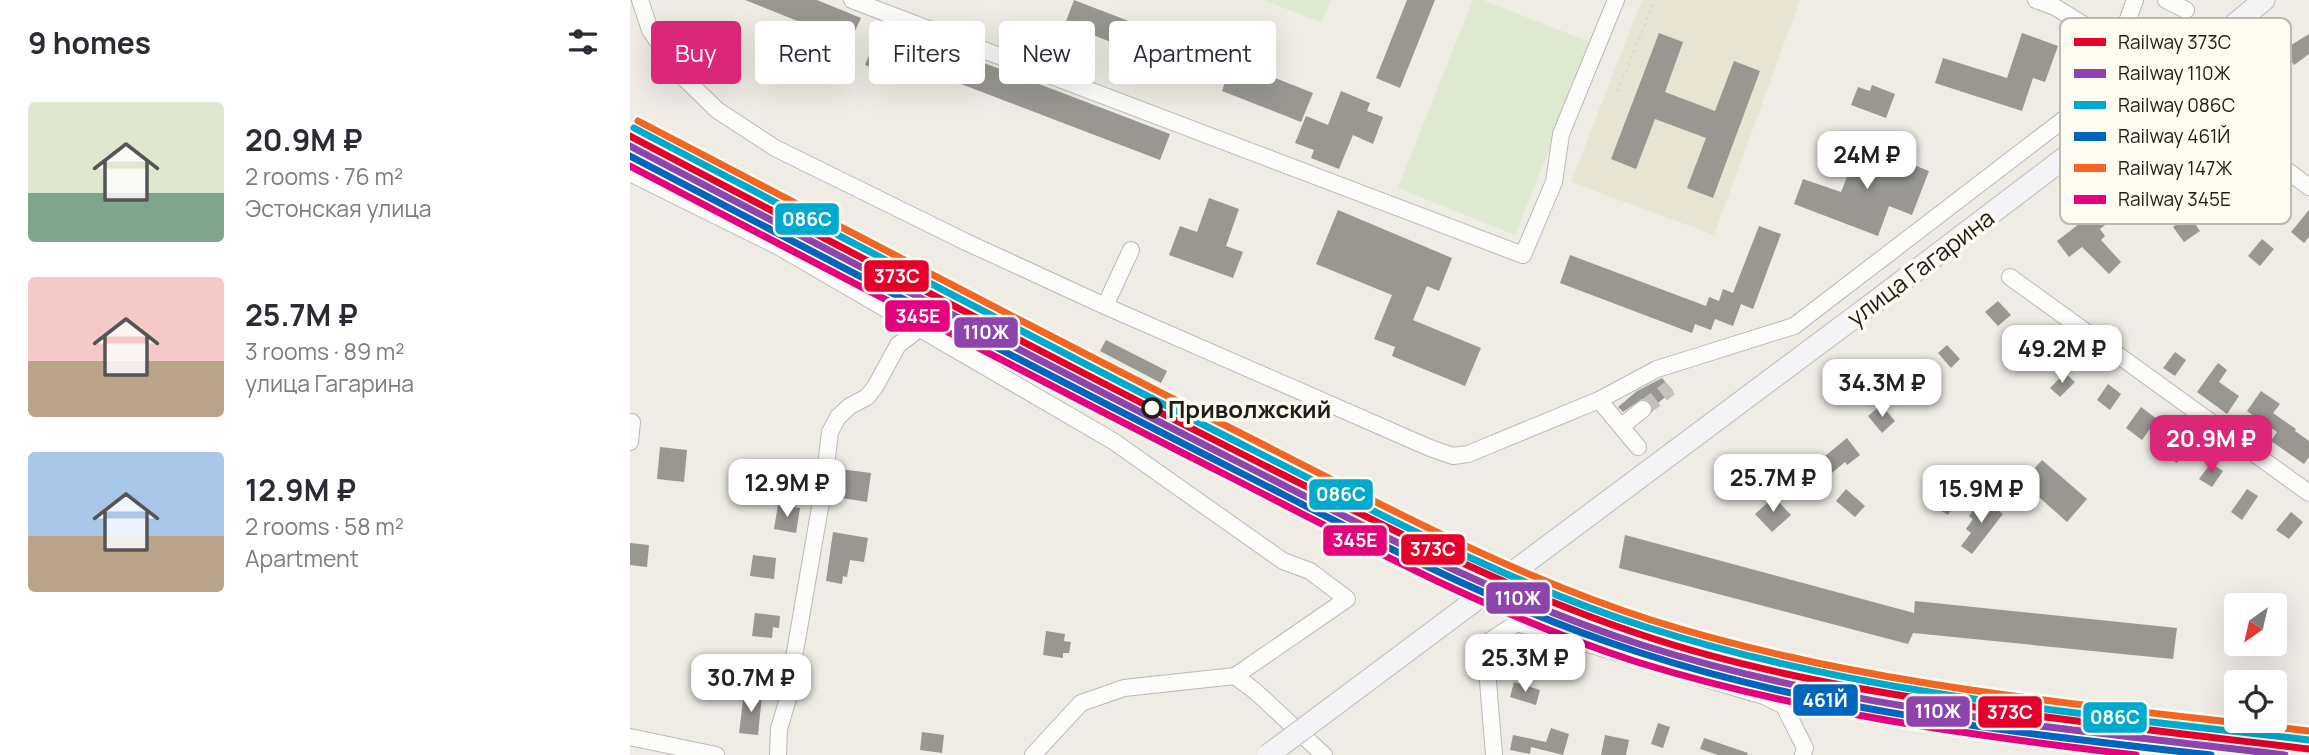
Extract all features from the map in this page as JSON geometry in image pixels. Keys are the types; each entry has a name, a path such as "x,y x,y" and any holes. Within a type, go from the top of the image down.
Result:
{"main road":[{"name":"улица Гагарина","path":"2242,18 2264,0"},
{"name":"улица Гагарина","path":"1268,755 2060,162"}],"street":[{"path":"640,0 650,30 679,73 716,110 775,148 965,242 1105,306 1453,456 1468,454 1599,400 1657,369 1794,326 2060,122"},
{"path":"852,0 1523,255 1554,182 1561,134 1616,0"},
{"path":"2036,0 2073,18"},
{"path":"2129,18 2136,0"},
{"path":"2166,0 2186,10"},
{"path":"630,173 781,247 1113,441 1283,561 1310,572 1347,599 1235,676 1124,688 1081,703 1033,755"},
{"path":"2291,173 2309,187"},
{"path":"1105,306 1131,250"},
{"path":"2010,278 2309,493"},
{"path":"778,755 779,729 791,688 830,432 838,417 850,406 867,397 898,345 919,328"},
{"path":"1599,400 1638,447"},
{"path":"1622,426 1643,409"},
{"path":"630,442 632,422"},
{"path":"1494,755 1485,643 1517,623 1764,696 1784,706 1805,748 1803,755"},
{"path":"1235,676 1324,755"},
{"path":"630,737 716,755"}],"path":[{"path":"1618,90 1655,0"}],"shaded area":[{"path":"1642,0 1800,0 1714,235 1571,182"}],"green space":[{"path":"1264,0 1330,0 1322,23"},
{"path":"1473,0 1483,0 1592,43 1515,235 1398,188"}],"building":[{"path":"745,0 817,0 861,18 855,31 855,21 798,21"},
{"path":"1074,0 1128,21 1109,21 1109,41 1095,36 1095,21 1066,21"},
{"path":"1407,0 1435,0 1400,88 1376,78"},
{"path":"1659,33 1683,42 1665,92 1715,111 1734,61 1760,71 1713,198 1687,188 1706,138 1655,119 1636,169 1611,159"},
{"path":"2022,33 2058,46 2045,82 2033,78 2022,111 1935,83 1943,58 2007,78"},
{"path":"2309,34 2309,54 2294,65 2291,61 2291,45"},
{"path":"985,63 999,69 999,84 1039,84 1170,134 1160,160 961,84 985,84"},
{"path":"1276,78 1313,93 1301,122 1222,91 1224,84 1276,84"},
{"path":"1872,85 1895,94 1886,118 1851,105 1858,87 1870,91"},
{"path":"1341,91 1370,103 1367,111 1383,117 1373,144 1353,135 1339,169 1311,158 1314,150 1295,143 1306,116 1328,125"},
{"path":"1860,144 1929,171 1912,215 1889,206 1878,236 1794,204 1803,179 1841,192"},
{"path":"1209,198 1239,209 1226,246 1243,252 1233,278 1169,255 1180,226 1197,232"},
{"path":"1338,210 1452,258 1439,291 1427,286 1413,320 1481,348 1465,386 1392,356 1395,347 1374,339 1392,295 1316,264"},
{"path":"2309,210 2309,237 2304,243 2291,232"},
{"path":"2079,224 2106,224 2100,229 2105,236 2101,240 2121,262 2109,274 2082,247 2069,257 2057,241"},
{"path":"2177,224 2195,224 2200,231 2184,242 2173,227"},
{"path":"1759,226 1781,234 1753,309 1741,304 1733,326 1715,319 1711,330 1695,324 1692,333 1560,283 1570,255 1706,306 1709,297 1719,301 1723,289 1733,293"},
{"path":"2262,239 2274,249 2260,266 2248,256"},
{"path":"1998,301 2011,315 1998,326 1985,312"},
{"path":"1106,340 1167,371 1161,383 1100,351"},
{"path":"2059,342 2068,354 2053,366 2043,354"},
{"path":"1947,345 1960,359 1951,368 1938,353"},
{"path":"2175,352 2186,360 2175,376 2163,368"},
{"path":"2218,363 2227,370 2219,382 2239,396 2227,414 2197,392"},
{"path":"1920,370 1932,382 1919,395 1907,382"},
{"path":"2065,373 2075,382 2060,397 2050,388"},
{"path":"1662,378 1673,391 1653,407 1651,402 1642,399 1623,412 1618,407 1637,391"},
{"path":"2108,384 2121,394 2110,410 2097,400"},
{"path":"2261,391 2280,404 2273,413 2309,441 2309,457 2304,464 2271,441 2277,432 2247,411"},
{"path":"1881,405 1895,421 1882,433 1868,416"},
{"path":"2141,407 2157,419 2142,440 2126,428"},
{"path":"1847,438 1860,455 1847,465 1845,462 1814,488 1803,474"},
{"path":"2179,438 2190,445 2177,463 2167,456"},
{"path":"660,447 687,450 684,482 657,479"},
{"path":"2042,460 2087,499 2067,522 2022,482"},
{"path":"2211,463 2223,471 2212,487 2199,479"},
{"path":"840,469 871,473 867,502 836,497"},
{"path":"762,477 785,481 782,498 758,494"},
{"path":"1943,488 1959,498 1948,515 1932,505"},
{"path":"1846,489 1865,506 1855,517 1836,501"},
{"path":"2247,489 2258,496 2242,520 2231,512"},
{"path":"1774,497 1791,515 1772,532 1755,514"},
{"path":"1982,498 2003,514 1972,554 1961,546 1971,533 1966,529 1973,519 1969,516"},
{"path":"778,505 800,508 796,533 774,529"},
{"path":"2291,512 2303,522 2289,539 2276,530"},
{"path":"833,532 868,538 864,562 850,560 847,577 843,576 842,584 826,581"},
{"path":"1625,535 1914,613 1915,601 2177,628 2173,659 1913,633 1908,644 1619,568"},
{"path":"630,543 649,545 647,567 630,565"},
{"path":"753,555 776,558 774,579 750,576"},
{"path":"755,613 780,616 779,628 773,627 772,638 752,636"},
{"path":"1046,631 1065,634 1064,641 1071,642 1069,653 1063,653 1063,658 1043,655"},
{"path":"1514,682 1540,690 1536,705 1510,697"},
{"path":"744,693 762,695 758,735 739,733"},
{"path":"1658,723 1670,727 1663,748 1651,744"},
{"path":"1551,728 1569,734 1563,755 1531,747 1530,754 1510,750 1513,735 1546,742"},
{"path":"922,732 944,735 942,753 920,750"},
{"path":"1605,735 1629,740 1626,755 1601,755"},
{"path":"1704,738 1748,753 1718,755 1700,749"}],"tunnel":[{"path":"1643,409 1670,388"}],"rail line":[{"name":"147Ж","path":"638,121 1401,515 1549,583 1600,602 1731,643 1894,678 2060,702 2309,731"},
{"name":"086С","path":"634,128 1350,499 1497,570 1598,611 1729,651 1893,686 2059,711 2309,740"},
{"name":"373C","path":"630,136 1158,412 1434,550 1535,595 1639,634 1700,653 1855,688 2044,717 2309,749"},
{"name":"110Ж","path":"630,146 1340,514 1488,585 1590,627 1721,668 1880,702 2042,726 2285,755"},
{"name":"461Й","path":"630,156 1086,394 1386,546 1535,615 1638,652 1708,673 1850,705 1994,729 2211,755"},
{"name":"345Е","path":"630,166 1333,530 1432,579 1533,624 1637,662 1760,695 1884,720 2136,755"}],"place":[{"name":"Приволжский","path":"1152,408"}]}
